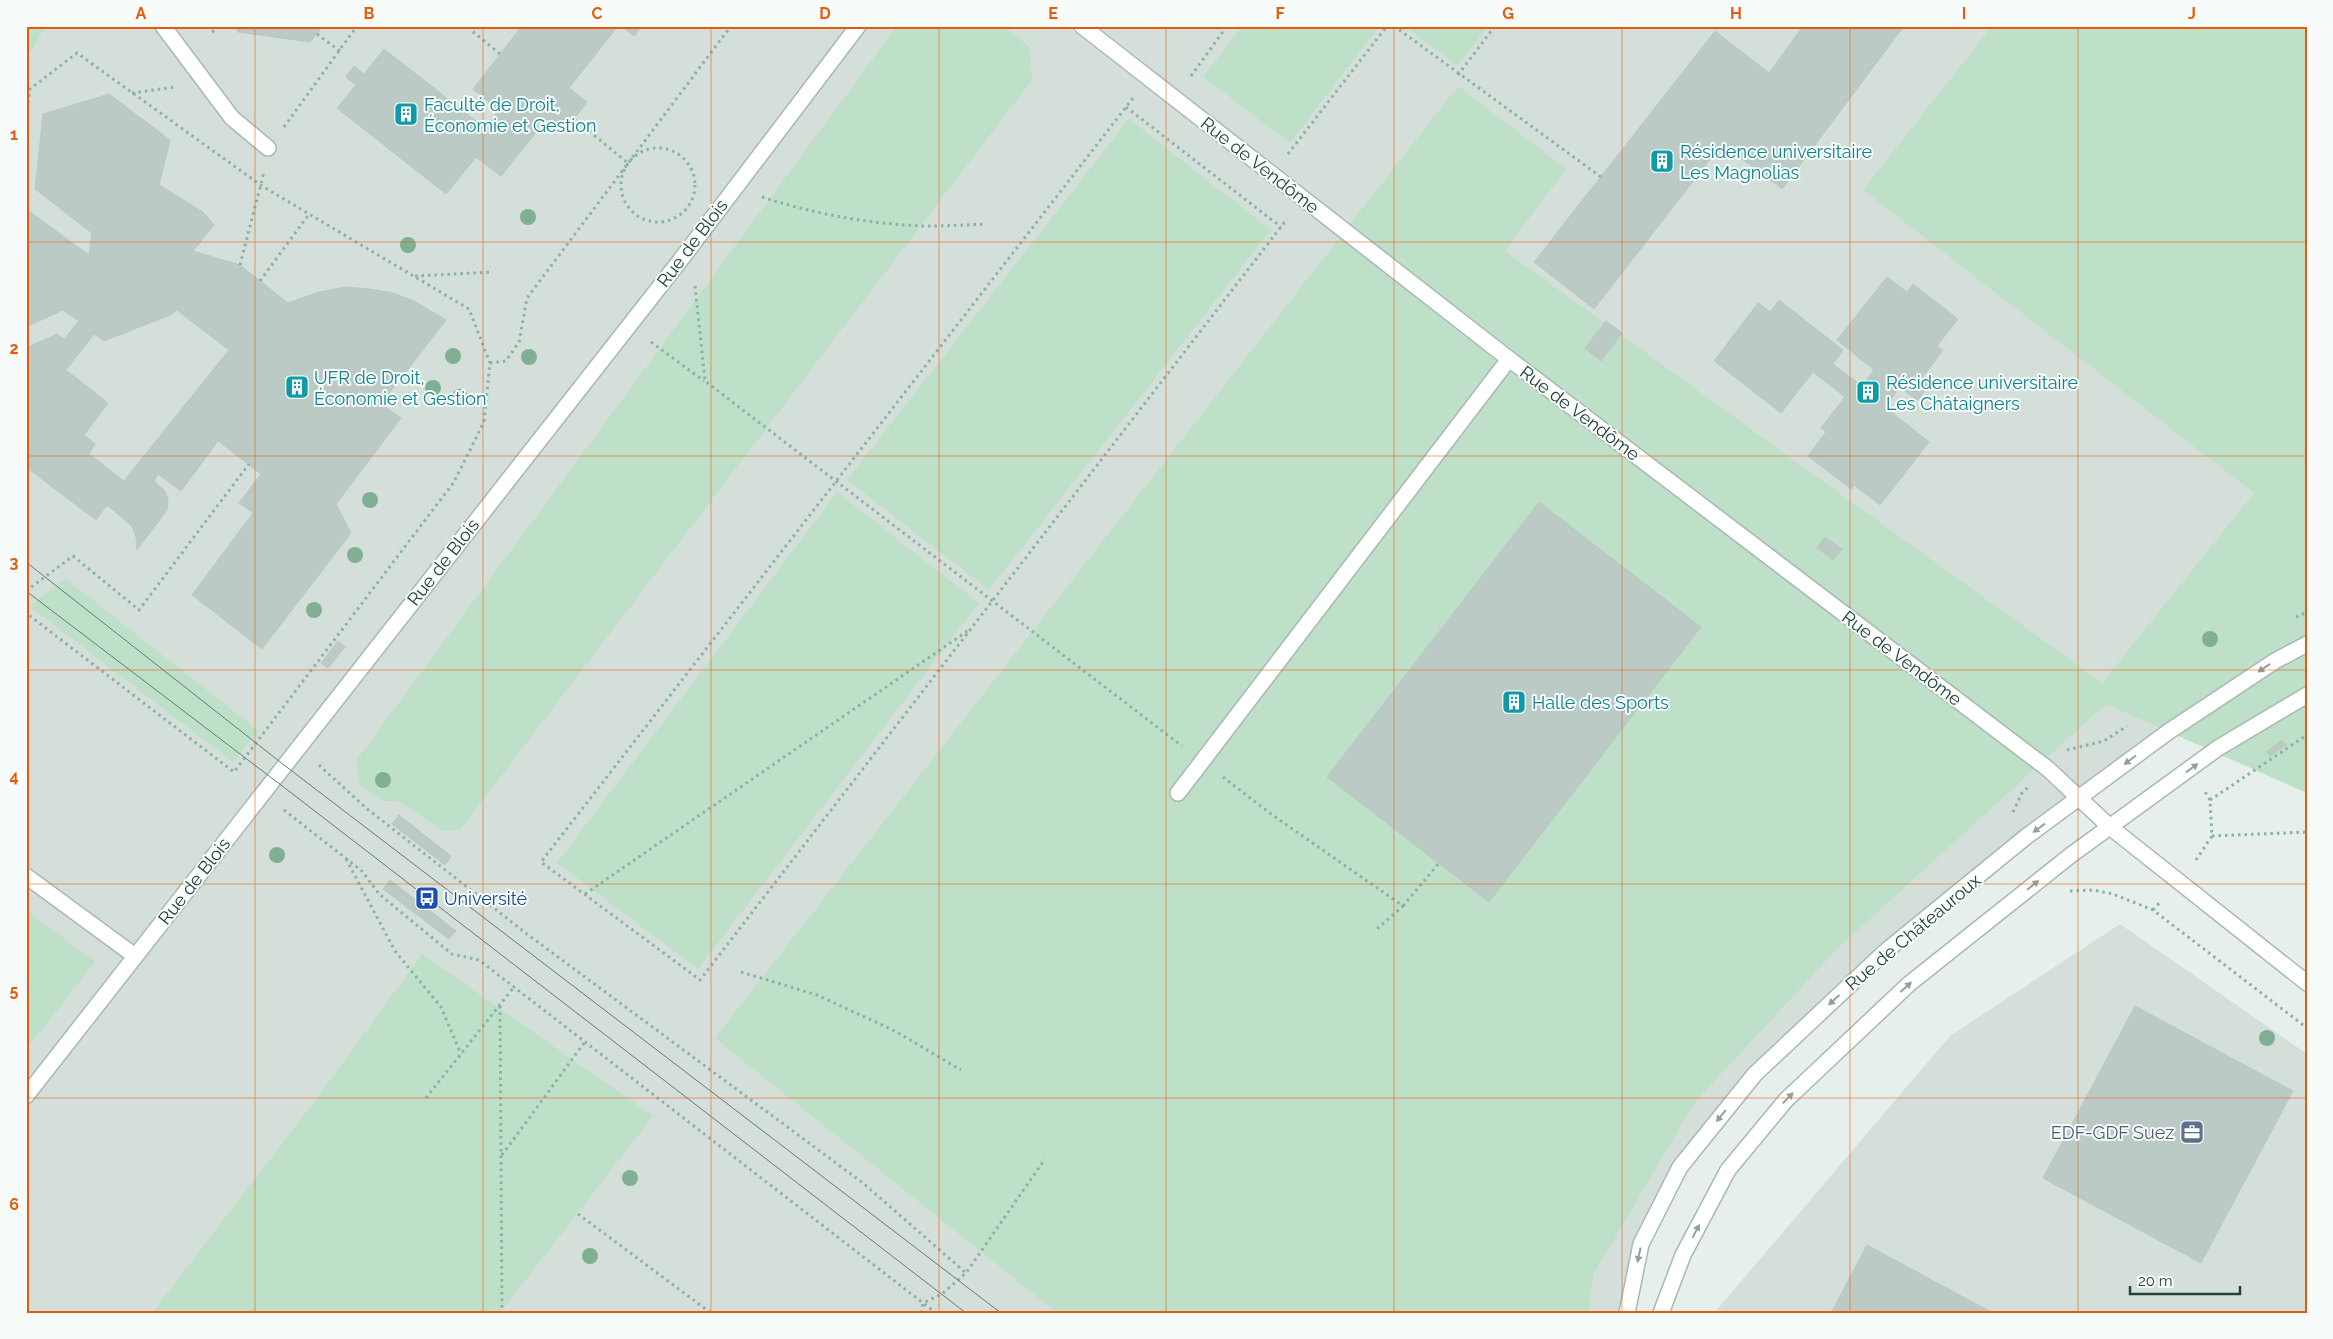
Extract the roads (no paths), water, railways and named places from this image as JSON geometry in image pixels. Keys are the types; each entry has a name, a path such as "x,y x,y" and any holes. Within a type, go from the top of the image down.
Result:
{"street":[{"path":"163,26 232,118 268,148"},
{"name":"Rue de Blois","path":"26,1096 678,262 858,26"},
{"name":"Rue de Vendôme","path":"1082,26 1509,359 2048,769 2110,827 2307,984"},
{"path":"1178,793 1509,359"},
{"name":"Rue de Châteauroux","path":"1627,1313 1641,1244 1680,1167 1755,1074 1886,951 2027,836 2168,732 2275,661 2307,644"},
{"name":"Rue de Châteauroux","path":"1661,1313 1683,1255 1728,1170 1786,1100 1908,984 2071,855 2218,748 2307,695"},
{"path":"26,876 136,956"}],"tram line":[{"path":"26,562 284,765 1001,1313"},
{"path":"26,591 966,1313"}],"place":[{"name":"Faculté de Droit, Économie et Gestion","path":"406,114"},
{"name":"Résidence universitaire Les Magnolias","path":"1662,161"},
{"name":"UFR de Droit, Économie et Gestion","path":"297,387"},
{"name":"Résidence universitaire Les Châtaigners","path":"1868,392"},
{"name":"Halle des Sports","path":"1514,702"},
{"name":"Université","path":"427,898"},
{"name":"EDF-GDF Suez","path":"2192,1132"}]}
